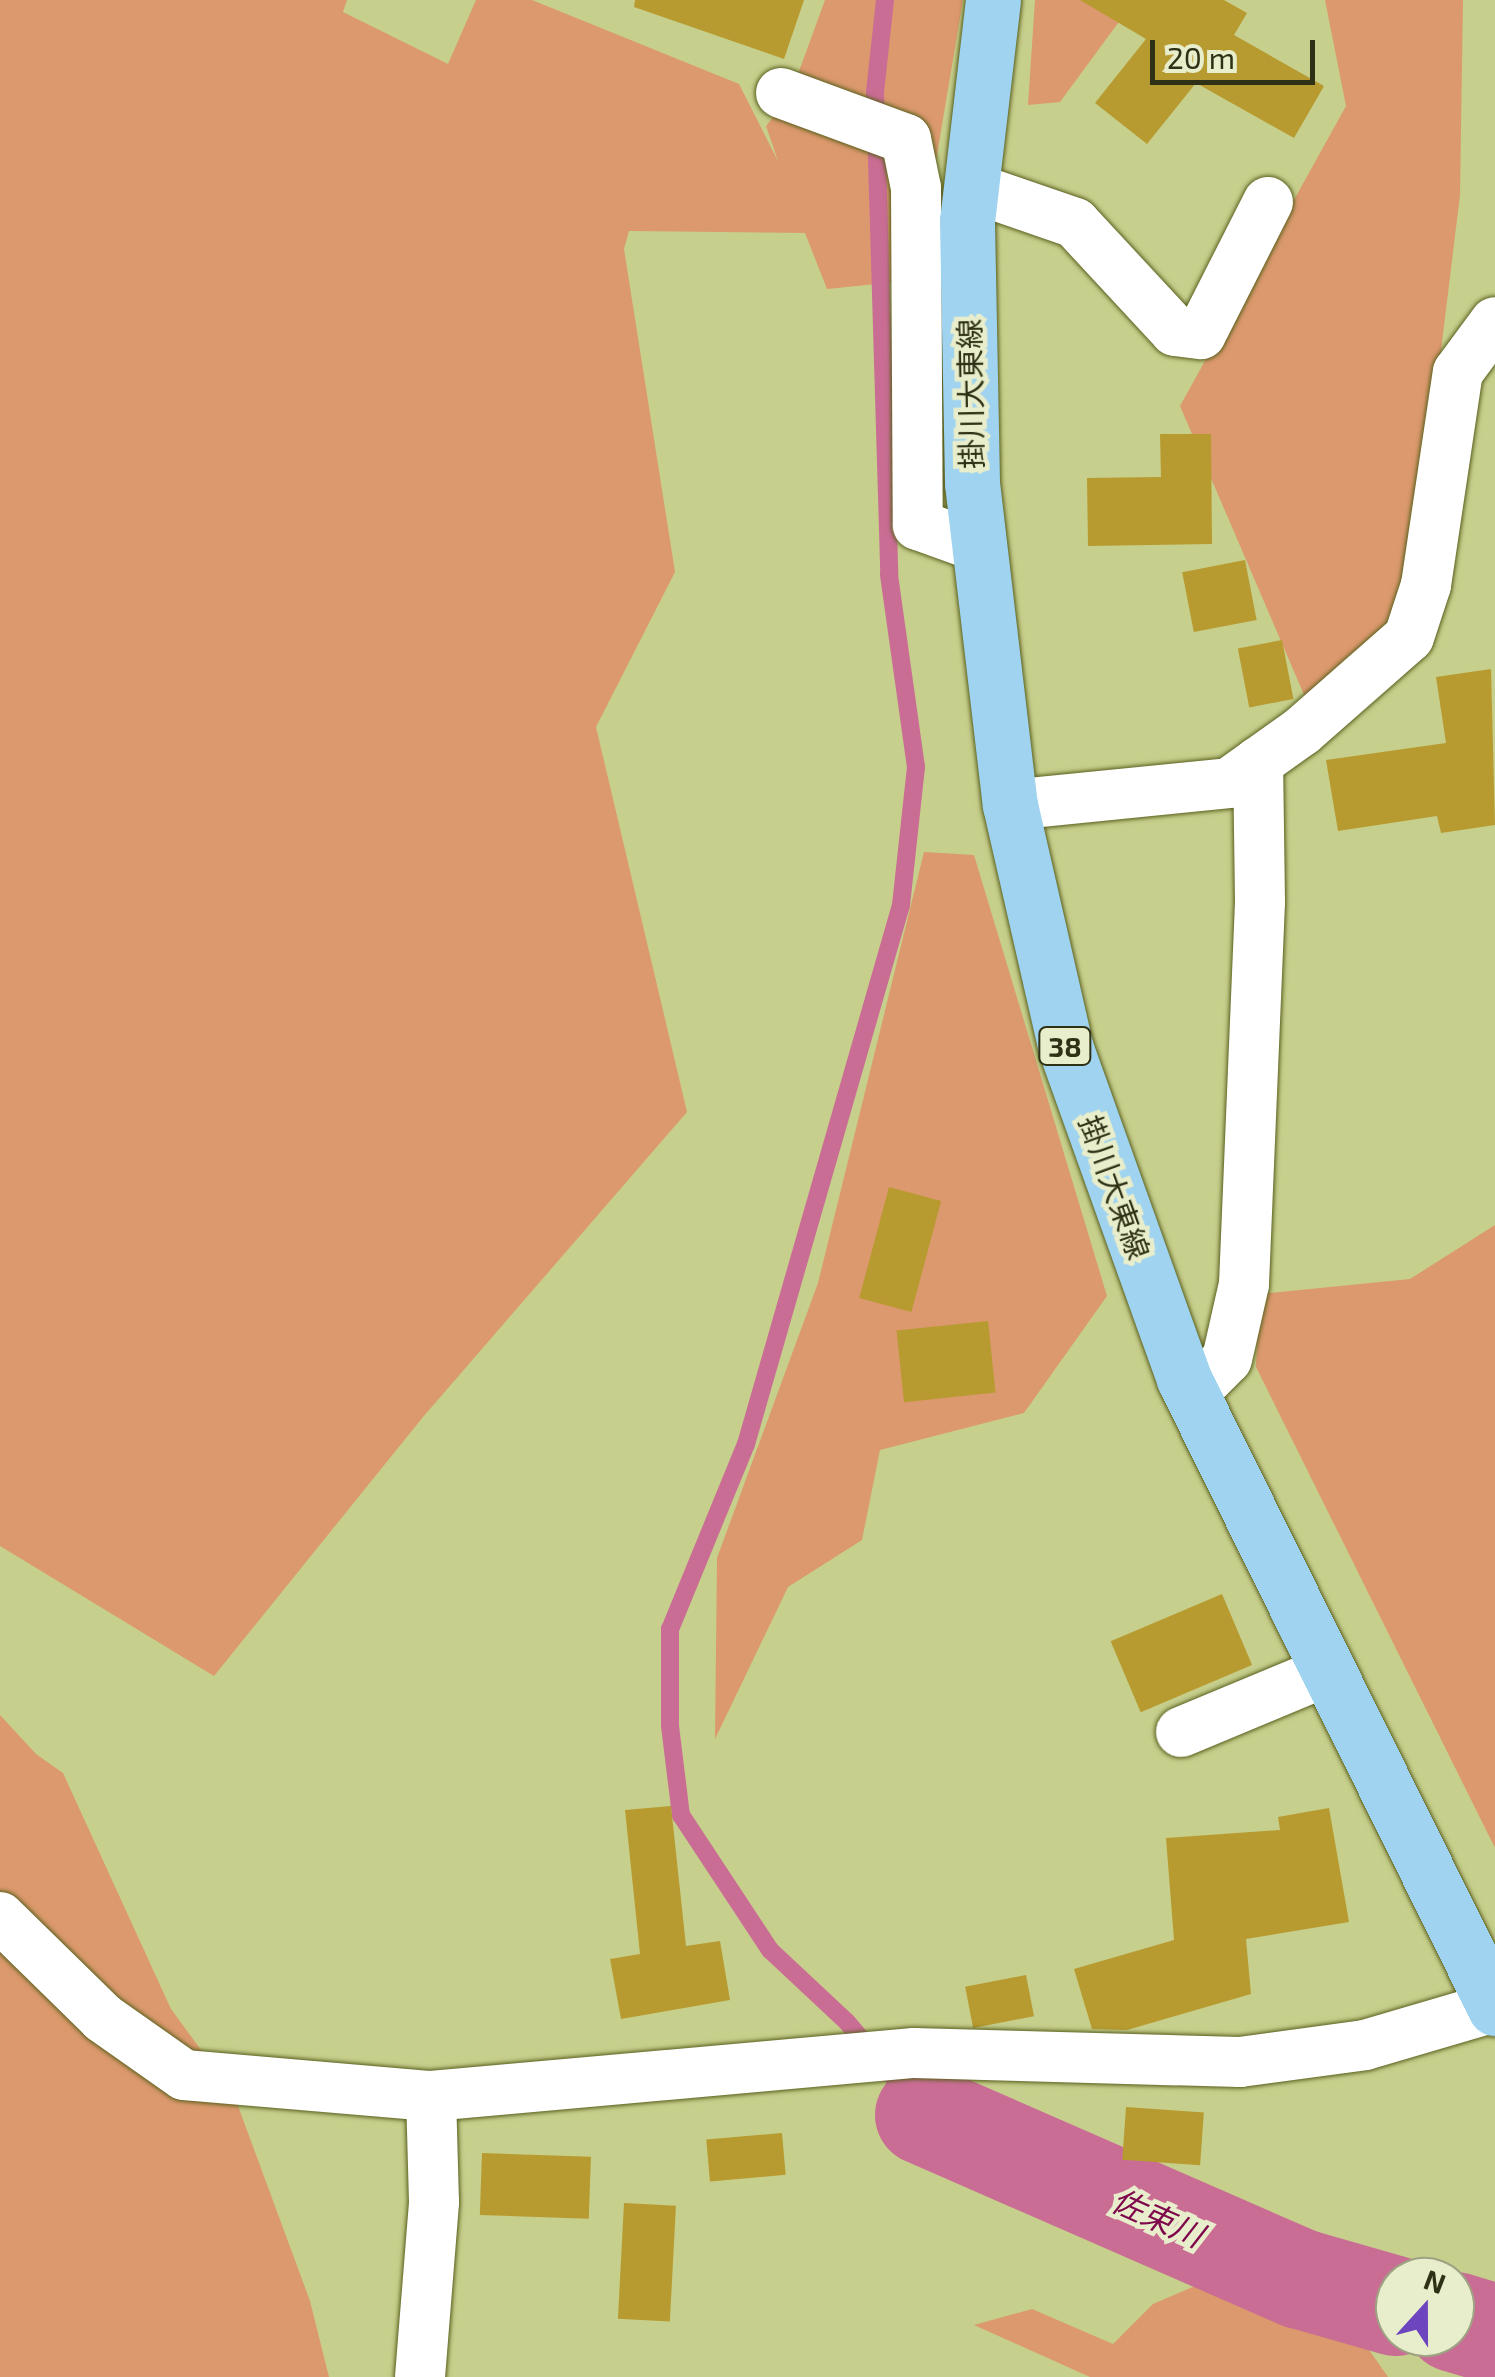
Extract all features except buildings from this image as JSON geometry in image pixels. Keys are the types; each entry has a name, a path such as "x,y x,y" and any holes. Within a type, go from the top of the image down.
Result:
{"main road":[{"name":"掛川大東線","path":"993,0 971,187 972,483 1010,805 1066,1048 1192,1394 1495,2008"}],"street":[{"path":"781,93 884,131 916,188 918,525 980,547"},
{"path":"971,187 1074,223 1174,331 1202,334 1268,202"},
{"path":"1010,805 1229,782 1409,637 1426,585 1458,372 1495,322"},
{"path":"1192,1394 1228,1359 1244,1284 1260,901 1258,762"},
{"path":"1180,1732 1330,1670"},
{"path":"0,1917 104,2018 184,2075 431,2096 849,2064 914,2054 1240,2062 1365,2044 1495,2008"},
{"path":"420,2377 434,2202 431,2096"}],"shaded area":[{"path":"0,0 347,0 343,12 448,64 476,0 532,0 739,84 778,161 766,126 790,96 825,0 963,0 916,280 827,289 805,233 629,231 624,249 675,572 596,727 687,1112 423,1417 214,1676 0,1546"},
{"path":"1035,0 1135,0 1060,102 1028,105"},
{"path":"1325,0 1463,0 1460,195 1407,629 1308,704 1180,406 1346,106"},
{"path":"924,852 974,855 1107,1296 1024,1413 880,1450 862,1540 788,1587 715,1739 717,1558 818,1283"},
{"path":"1495,1225 1495,1848 1256,1367 1259,1294 1410,1279"},
{"path":"0,1715 36,1754 63,1773 171,2009 234,2095 310,2301 329,2377 0,2377"},
{"path":"1195,2286 1360,2337 1388,2377 1090,2377 974,2325 1032,2309 1113,2344 1153,2304"}],"waterway":[{"path":"885,0 875,92 889,575 916,767 901,905 746,1444 670,1629 670,1726 681,1815 770,1950 847,2022 925,2115"},
{"name":"佐束川","path":"925,2115 1301,2279 1375,2300"},
{"name":"佐束川","path":"1475,2328 1495,2334"}]}
